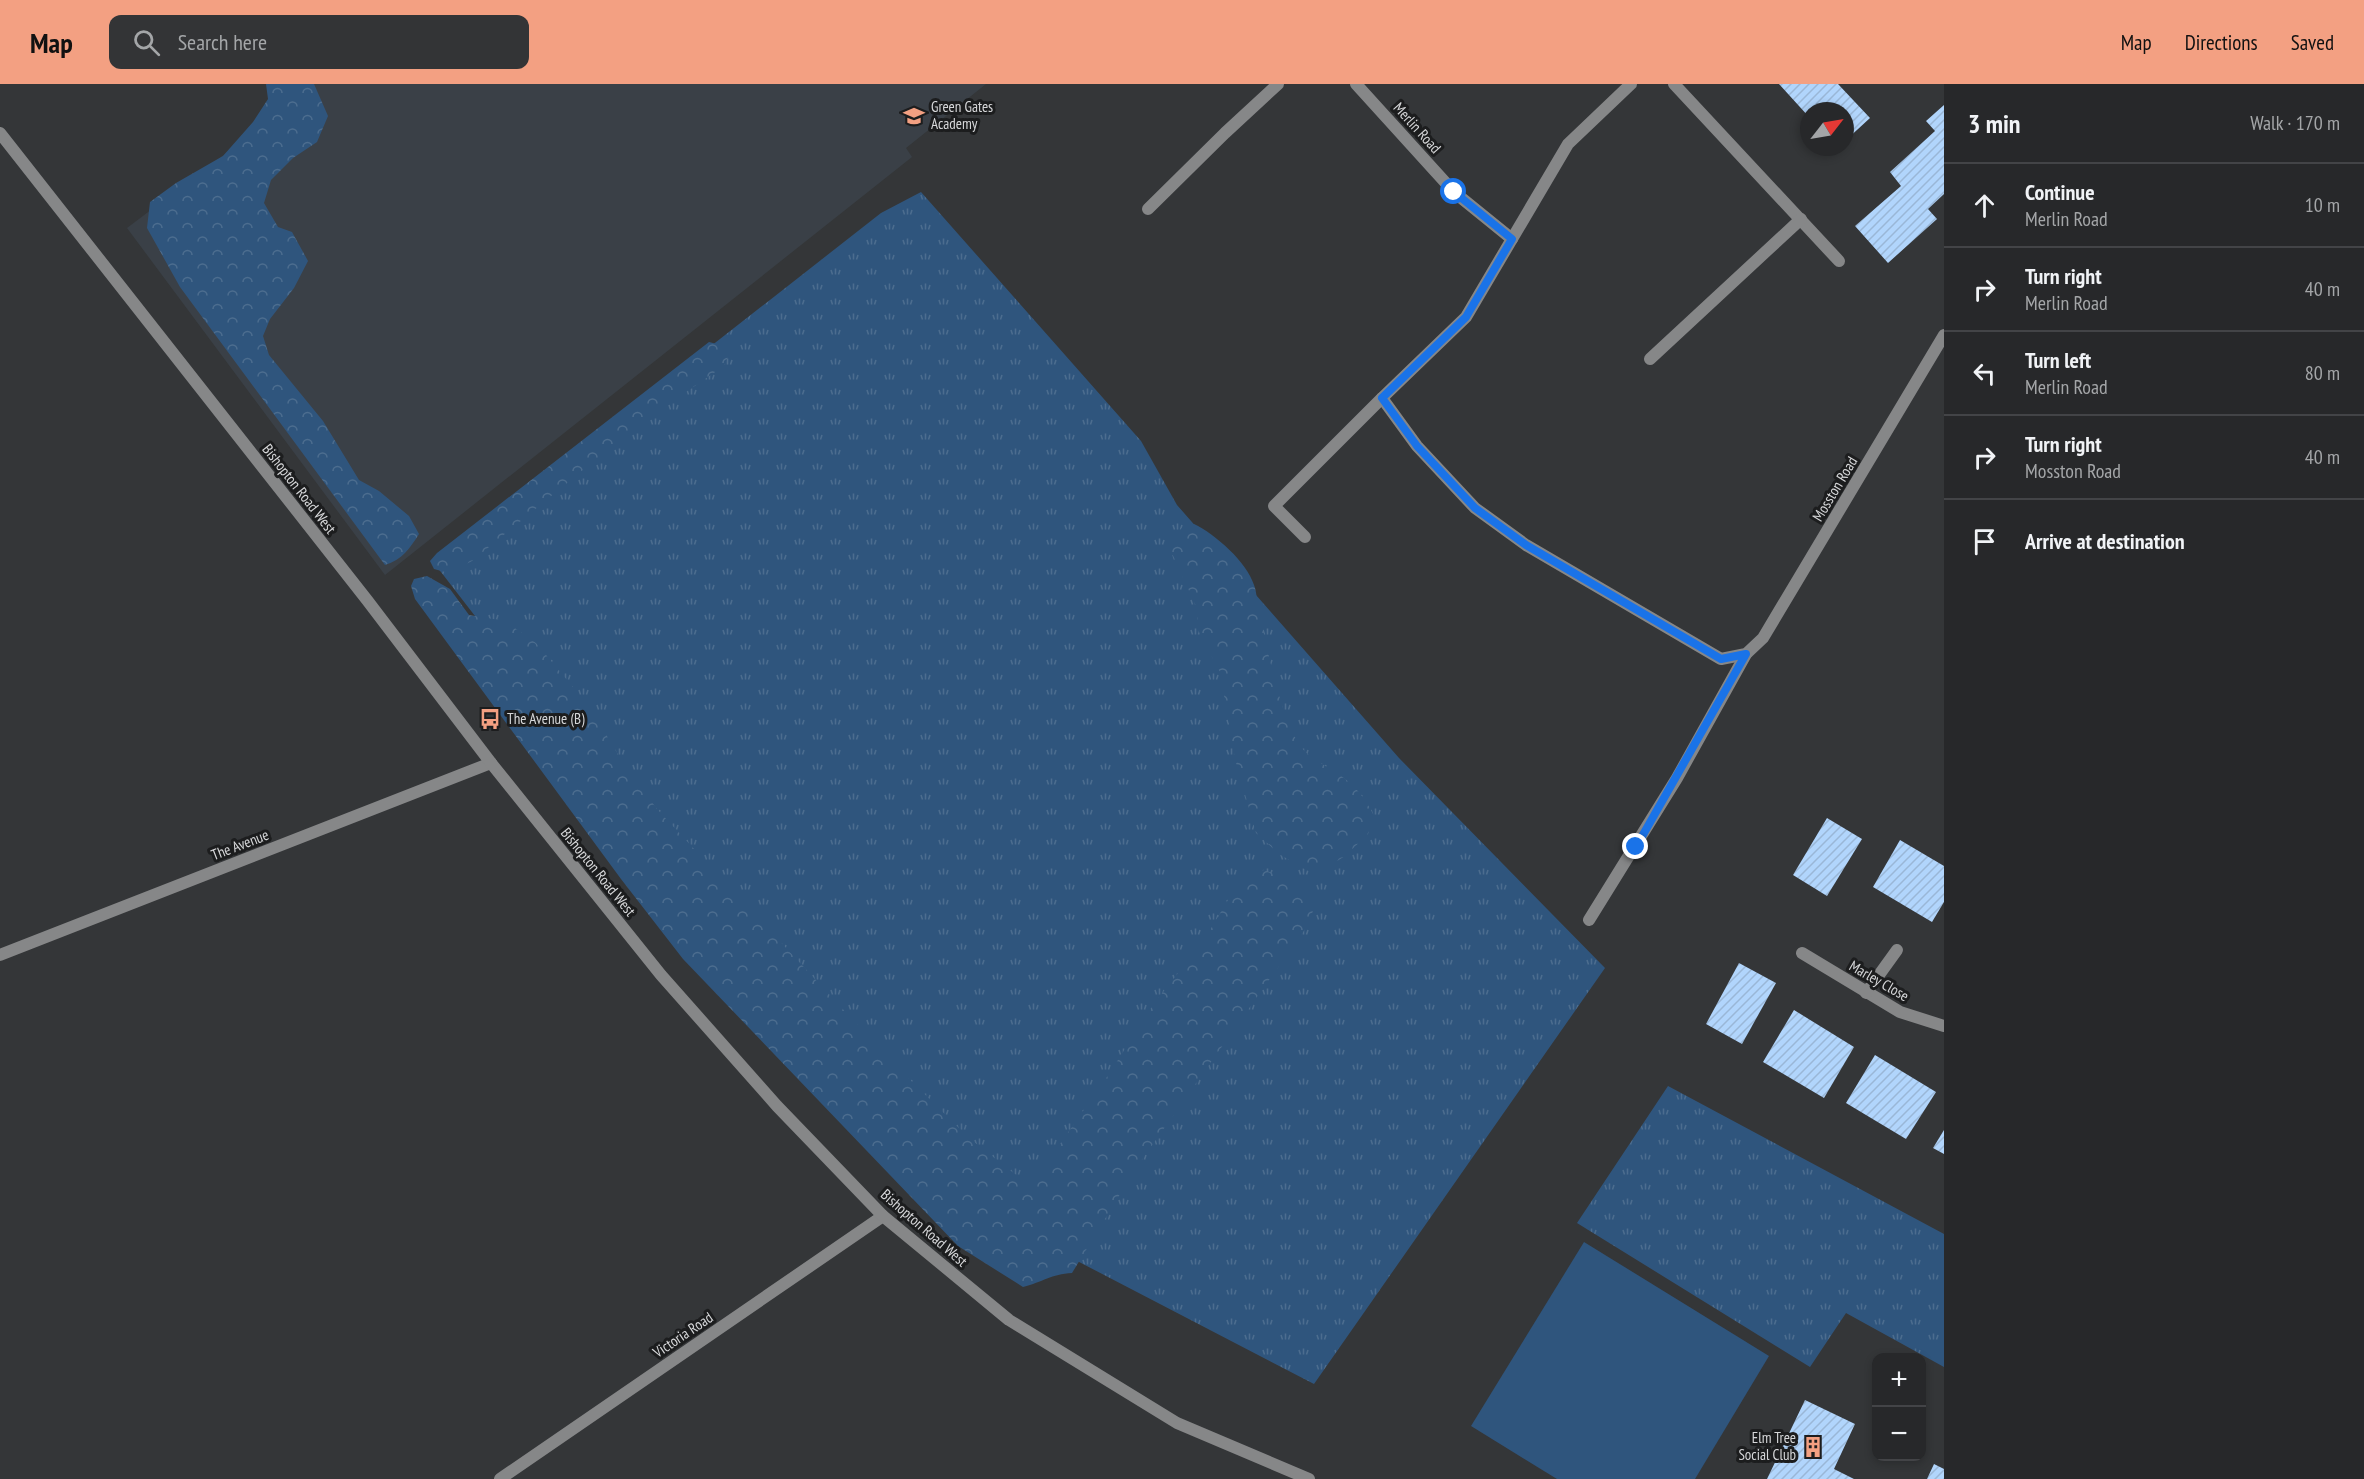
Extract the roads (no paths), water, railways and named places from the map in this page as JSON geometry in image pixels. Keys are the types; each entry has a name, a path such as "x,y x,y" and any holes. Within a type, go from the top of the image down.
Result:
{"street":[{"path":"1148,209 1278,84"},
{"name":"Merlin Road","path":"1356,84 1454,192 1512,239"},
{"path":"1305,537 1274,506 1466,317 1568,144 1631,84"},
{"path":"1674,84 1839,261"},
{"name":"Bishopton Road West","path":"0,133 367,600 491,763 661,975 777,1106 883,1216 1009,1320 1177,1423 1309,1479"},
{"path":"1650,359 1801,219"},
{"name":"Mosston Road","path":"1589,920 1677,778 1746,654 1763,638 1944,335"},
{"path":"1382,398 1417,446 1475,508 1526,545 1721,659 1746,654"},
{"name":"The Avenue","path":"0,955 491,763"},
{"path":"1866,993 1897,950"},
{"name":"Marley Close","path":"1802,953 1900,1012 1944,1026"},
{"name":"Victoria Road","path":"506,1477 883,1216"}],"place":[{"name":"Green Gates Academy","path":"914,116"},
{"name":"The Avenue (B)","path":"490,719"},
{"name":"Elm Tree Social Club","path":"1813,1447"}]}
